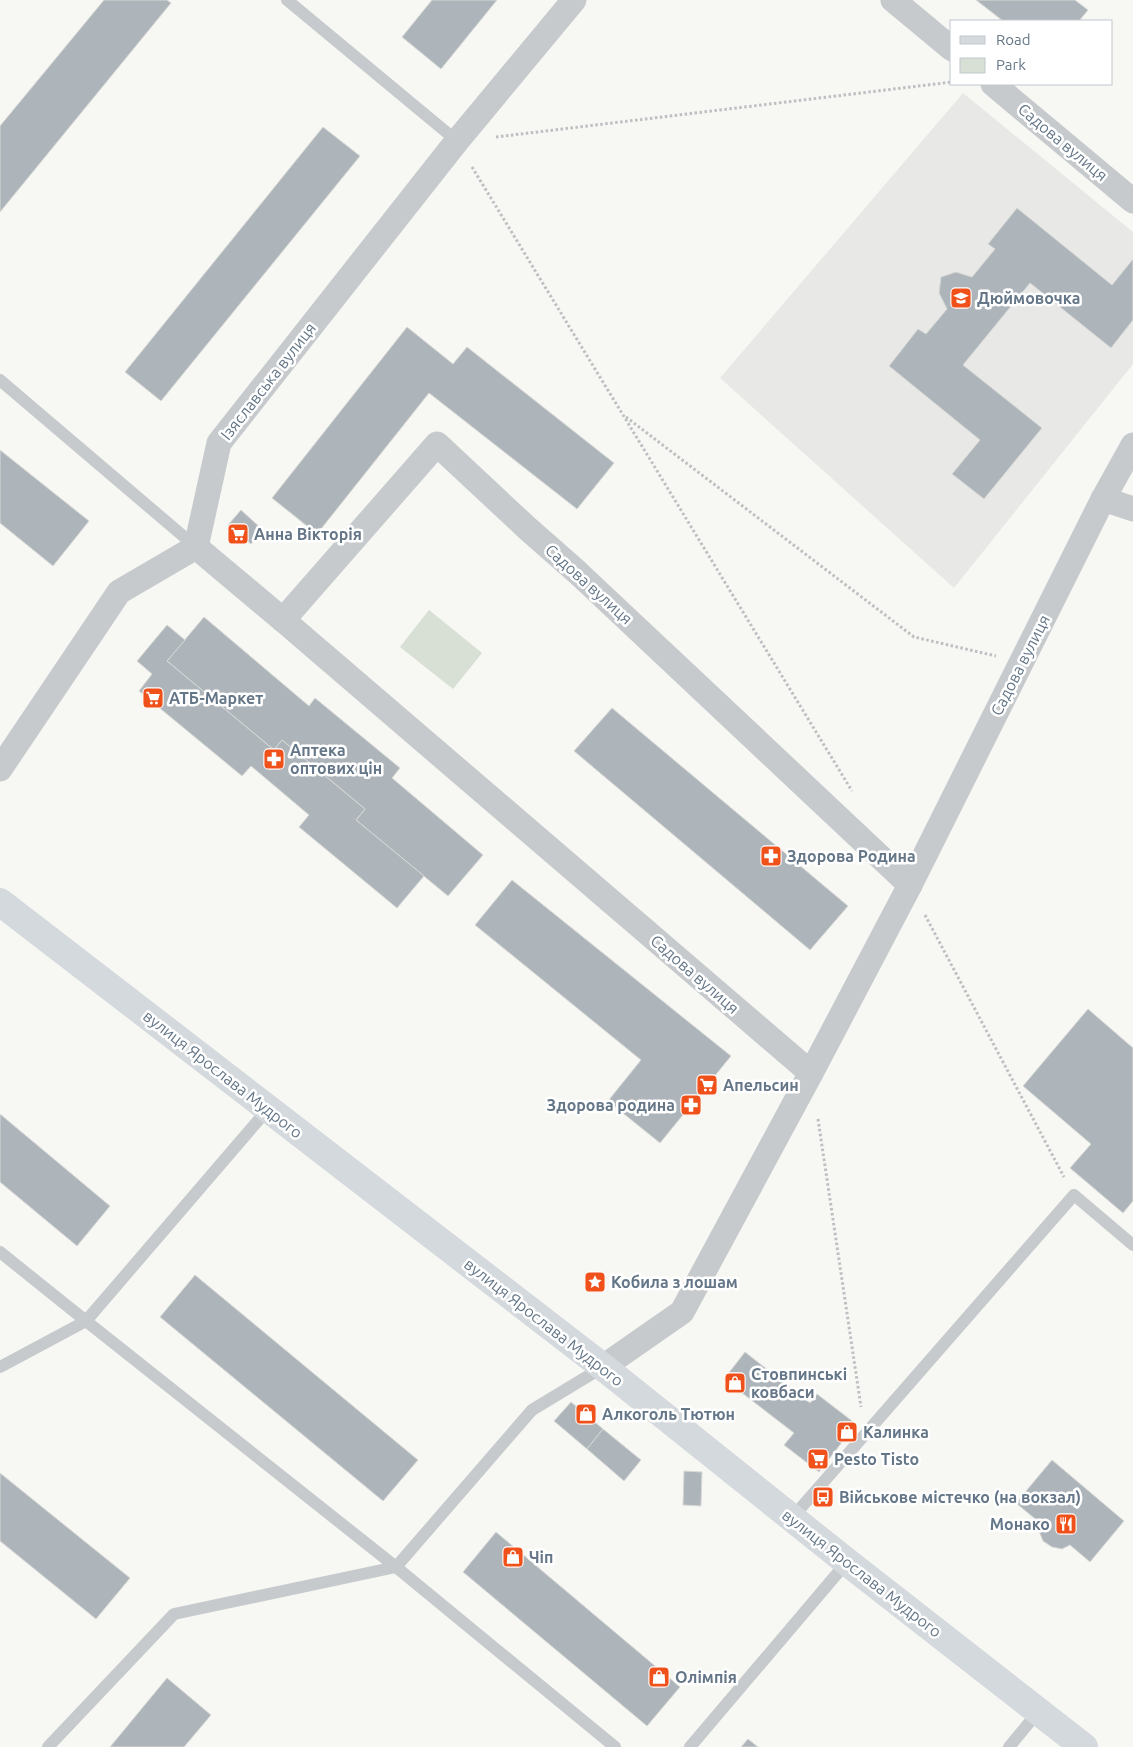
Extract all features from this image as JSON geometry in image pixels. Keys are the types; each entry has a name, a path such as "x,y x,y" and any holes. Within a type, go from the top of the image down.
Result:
{"street":[{"name":"Ізяславська вулиця","path":"196,547 220,443 457,141 574,0"},
{"path":"893,0 950,47"},
{"name":"Садова вулиця","path":"994,85 1133,201"},
{"name":"Садова вулиця","path":"283,620 437,444 577,572 910,885"},
{"name":"Садова вулиця","path":"603,1367 682,1312 812,1073 910,885 1103,499 1133,445"},
{"path":"1103,499 1133,510"},
{"path":"0,769 119,592 196,547"},
{"name":"Садова вулиця","path":"196,547 812,1073"},
{"name":"вулиця Ярослава Мудрого","path":"0,902 603,1367 847,1562 1084,1747"}],"lane":[{"path":"287,0 457,141"},
{"path":"0,380 196,547"},
{"path":"0,1367 86,1321 268,1109"},
{"path":"792,1518 1074,1195 1133,1245"},
{"path":"0,1252 396,1566 615,1747"},
{"path":"48,1747 174,1614 396,1566 532,1410 603,1367"},
{"path":"690,1747 847,1562"},
{"path":"1009,1747 1038,1712"}],"path":[{"path":"853,793 457,141 950,82"},
{"path":"623,415 914,637 1022,662"},
{"path":"910,885 1074,1195"},
{"path":"812,1073 865,1435"}],"shaded area":[{"name":"Дюймовочка","path":"963,93 1133,232 1133,364 954,588 720,378"}],"green space":[{"path":"429,610 482,653 453,689 400,647"}],"building":[{"path":"104,0 167,0 171,3 0,212 0,126"},
{"path":"432,0 497,0 441,69 402,37"},
{"path":"976,0 1075,0 1088,10 1080,20 1002,20"},
{"path":"323,127 360,156 161,401 125,372"},
{"path":"1017,208 1112,285 1133,259 1133,320 1111,348 1030,283 963,365 1042,428 984,499 952,474 980,440 889,366 918,329 926,334 947,309 939,293 941,277 956,272 972,277 995,249 988,244"},
{"path":"407,327 453,364 467,347 614,463 577,509 429,393 317,534 272,498"},
{"path":"0,450 89,521 53,566 0,523"},
{"path":"241,510 263,530 251,544 228,525"},
{"path":"204,617 309,706 315,698 400,768 392,778 483,855 448,896 356,820 365,809 282,740 274,750 167,661"},
{"path":"167,625 185,640 167,661 274,750 282,740 365,809 356,820 424,876 397,908 299,827 309,815 251,766 242,776 139,691 152,674 137,661"},
{"path":"612,708 848,906 810,950 574,751"},
{"path":"512,880 731,1056 660,1143 608,1101 641,1060 475,925"},
{"path":"1088,1009 1133,1048 1133,1201 1123,1213 1070,1168 1091,1144 1023,1086"},
{"path":"0,1114 110,1206 77,1246 0,1182"},
{"path":"195,1275 418,1460 383,1501 160,1317"},
{"path":"745,1352 810,1403 817,1394 856,1424 819,1472 784,1445 794,1433 724,1379"},
{"path":"571,1402 603,1429 587,1449 554,1421"},
{"path":"603,1429 641,1460 624,1481 587,1449"},
{"path":"1052,1460 1124,1521 1090,1562 1070,1545 1062,1549 1052,1547 1043,1541 1039,1531 1040,1523 1016,1503"},
{"path":"684,1471 702,1472 701,1506 683,1505"},
{"path":"0,1473 130,1578 96,1619 0,1541"},
{"path":"496,1532 680,1687 647,1726 463,1572"},
{"path":"167,1678 211,1715 184,1747 110,1747"},
{"path":"748,1739 758,1747 741,1747"}],"place":[{"name":"Дюймовочка","path":"961,298"},
{"name":"Анна Вікторія","path":"238,534"},
{"name":"АТБ-Маркет","path":"153,698"},
{"name":"Аптека оптових цін","path":"274,759"},
{"name":"Здорова Родина","path":"771,856"},
{"name":"Апельсин","path":"707,1085"},
{"name":"Здорова родина","path":"691,1105"},
{"name":"Кобила з лошам","path":"595,1282"},
{"name":"Стовпинські ковбаси","path":"735,1383"},
{"name":"Алкоголь Тютюн","path":"586,1414"},
{"name":"Калинка","path":"847,1432"},
{"name":"Pesto Tisto","path":"818,1459"},
{"name":"Військове містечко (на вокзал)","path":"823,1497"},
{"name":"Монако","path":"1066,1524"},
{"name":"Чіп","path":"513,1557"},
{"name":"Олімпія","path":"659,1677"}]}
